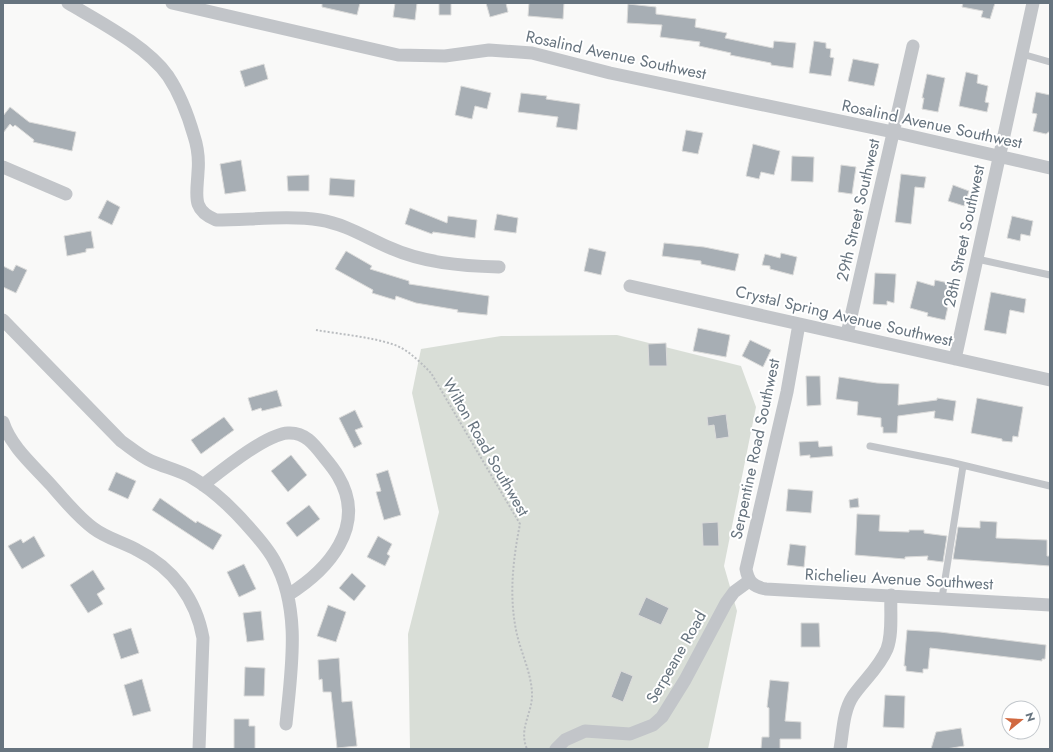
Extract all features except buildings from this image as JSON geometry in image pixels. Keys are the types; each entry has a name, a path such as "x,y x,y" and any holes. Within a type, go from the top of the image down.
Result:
{"street":[{"path":"68,3 102,23 144,52 167,75 181,99 194,137 198,154 196,196 199,208 208,217 216,220 301,218 320,220 350,229 388,248 412,256 449,264 499,267"},
{"name":"Rosalind Avenue Southwest","path":"172,3 398,55 421,57 445,56 489,50 532,53 610,73 893,132 1050,168"},
{"name":"28th Street Southwest","path":"955,359 1033,3"},
{"name":"29th Street Southwest","path":"847,334 913,46"},
{"path":"3,167 66,194"},
{"name":"Crystal Spring Avenue Southwest","path":"630,286 1050,380"},
{"path":"3,320 121,441 152,461 190,477 218,496 239,515 274,560 288,595 291,634 291,671 286,724"},
{"name":"Serpentine Road Southwest","path":"749,581 746,569 786,392 799,324"},
{"path":"3,422 14,444 80,517 109,538 152,558 176,580 187,594 200,620 202,638 199,749"},
{"path":"203,485 237,459 280,435 297,434 304,436 314,444 338,476 345,491 348,508 348,522 345,536 329,561 316,575 288,595"},
{"name":"Richelieu Avenue Southwest","path":"749,581 758,588 766,589 1050,605"},
{"name":"Serpeane Road","path":"556,749 565,740 575,734 585,731 630,734 642,731 657,721 668,709 675,698 726,603 734,592 749,581"},
{"path":"840,749 847,707 853,696 882,660 887,648 890,637 891,595"}],"lane":[{"path":"1022,54 1050,62"},
{"path":"977,259 1050,276"},
{"path":"870,446 1050,486"},
{"path":"942,598 963,466"}],"path":[{"name":"Wilton Road Southwest","path":"316,330 392,344 420,361 431,373 520,524 514,558 512,584 516,629 530,678 532,694 530,710 523,732 526,749"}],"shaded area":[{"path":"617,335 741,366 756,407 724,566 737,611 708,749 410,749 408,634 439,512 412,393 421,349 501,336"}]}
